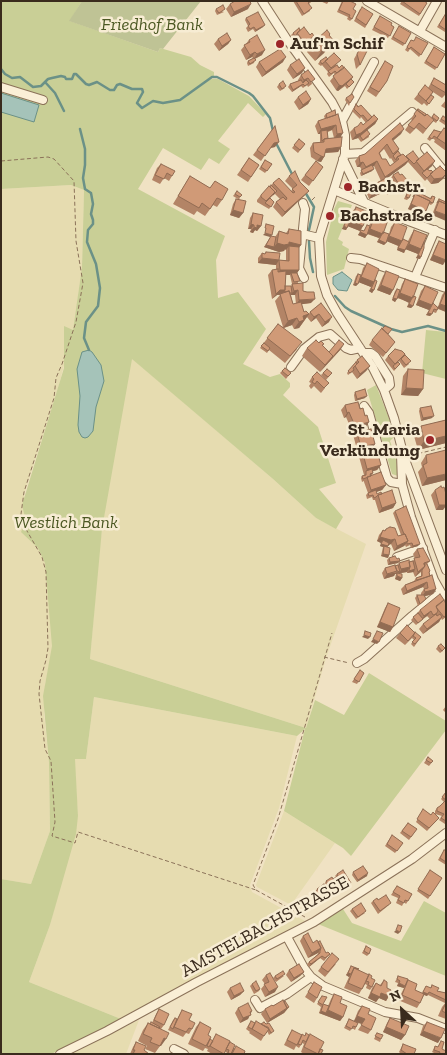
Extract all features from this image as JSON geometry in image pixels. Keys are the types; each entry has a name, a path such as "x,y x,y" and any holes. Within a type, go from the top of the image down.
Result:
{"street":[{"path":"263,1 286,38 332,102 342,120 345,135 344,156 334,190 310,236 299,268 304,278"},
{"path":"367,1 446,47"},
{"path":"420,31 438,1"},
{"path":"342,120 374,62"},
{"path":"1,87 43,100"},
{"path":"344,156 363,153 412,112"},
{"path":"425,148 446,174"},
{"path":"344,156 364,202"},
{"path":"334,190 446,235"},
{"path":"306,202 305,208 310,236 319,260 325,289 337,313 362,350"},
{"path":"416,277 434,230"},
{"path":"351,258 360,259 446,288"},
{"path":"291,367 304,349 319,337 330,334 346,348 362,350 375,356 389,378 390,385 384,390 403,453 446,570"},
{"path":"364,406 369,413 387,478 391,482 402,484"},
{"path":"403,453 400,456 402,484 411,517 434,580 446,601"},
{"path":"398,556 423,548"},
{"path":"357,663 440,593"},
{"name":"AMSTELBACHSTRASSE","path":"60,1054 107,1032 197,982 314,922 412,859 446,833"},
{"path":"287,936 311,978 323,986 385,1012 418,1018 446,1029"},
{"path":"255,1000 260,1008 287,994 311,978"},
{"path":"174,1049 184,1054"}],"path":[{"path":"1,160 48,157 54,160 74,181 76,241 83,283 76,322 56,378 54,398 24,492 21,514 23,524 42,557 46,572 48,643 39,690 45,749 51,761 55,822 52,836 75,843 78,832 256,890 314,922"},
{"path":"306,202 316,196"},
{"path":"403,453 446,447"},
{"path":"256,890 253,885 278,819 332,633"},
{"path":"324,657 350,664 357,663"}],"shaded area":[{"path":"71,185 84,190 82,267 77,304 73,330 59,385 24,495 46,562 52,630 52,651 45,685 44,714 49,763 50,831 31,884 1,879 1,189"},
{"path":"126,353 316,518 366,544 326,658 306,728 90,659 99,552"},
{"path":"94,697 297,736 279,808 250,885 252,892 305,921 121,1019 29,982 50,925 78,816 74,758 86,759"},
{"path":"284,811 335,843 291,905 256,885"},
{"path":"139,1020 126,1054 69,1054 85,1046"}],"green space":[{"name":"Westlich Bank","path":"1,1 82,1 70,21 158,52 160,48 191,57 200,65 214,72 214,76 208,80 218,79 249,96 266,114 263,117 248,103 218,141 230,149 219,164 209,158 201,170 163,148 138,189 225,236 216,260 218,298 238,292 266,329 243,364 270,377 280,374 290,383 290,387 283,395 318,427 336,483 319,489 343,517 336,529 316,518 132,359 102,529 90,659 306,728 315,700 344,715 369,673 446,721 446,730 351,856 343,848 284,811 305,729 297,736 94,697 86,759 75,759 78,816 76,834 50,925 29,982 121,1019 51,1054 1,1054 1,879 31,884 50,831 49,763 43,696 52,646 45,563 38,548 21,532 26,521 22,505 64,368 64,326 73,330 82,267 84,190 71,185 1,189"},
{"name":"Friedhof Bank","path":"82,1 201,1 163,49 160,48 158,52 69,21"},
{"path":"338,201 352,205 338,239 343,242 342,245 349,249 344,269 327,275 326,242 334,209"},
{"path":"426,330 446,332 446,379 422,373"},
{"path":"376,385 392,426 394,437 390,441 396,458 398,476 392,474 367,390"},
{"path":"424,901 446,913 446,976 318,924 343,909 352,923 401,941"}],"water":[{"path":"1,93 39,105 34,122 1,112"},
{"path":"342,272 352,280 347,291 338,290 333,284 333,277"},
{"path":"89,350 101,365 104,381 96,407 93,431 85,438 79,432 78,425 80,396 77,369 82,352"}],"building":[{"path":"235,1 250,1 251,4 234,12 230,4"},
{"path":"296,1 310,1 308,3 312,8 304,14"},
{"path":"343,1 350,1 356,4 353,9 356,11 352,19 349,17 350,15 339,10"},
{"path":"402,1 424,1 427,3 420,14"},
{"path":"223,5 225,9 219,13 216,9"},
{"path":"362,7 373,14 366,25 356,18"},
{"path":"258,12 265,25 256,30 254,27 250,29 248,26 250,24 246,18"},
{"path":"446,13 446,30 439,25"},
{"path":"380,16 392,23 391,25 394,27 390,36 374,27"},
{"path":"399,26 411,33 405,44 393,37"},
{"path":"304,27 310,35 312,33 314,36 305,43 297,33"},
{"path":"299,28 300,30 295,36 293,33"},
{"path":"327,30 333,40 324,47 317,39"},
{"path":"227,33 231,40 222,46 218,39"},
{"path":"257,35 265,50 250,55 244,45"},
{"path":"416,37 428,43 421,55 411,47 409,49 407,47 411,40 414,41"},
{"path":"337,41 339,44 334,48 332,46"},
{"path":"363,43 369,47 360,65 357,54"},
{"path":"434,47 445,54 437,68 426,61"},
{"path":"280,49 286,57 266,72 259,62"},
{"path":"334,53 341,60 331,68 325,61"},
{"path":"326,57 328,59 322,64 320,61"},
{"path":"254,58 256,60 250,64 248,61"},
{"path":"299,59 305,68 297,74 290,65"},
{"path":"385,61 393,66 387,81 379,92 370,87"},
{"path":"337,65 339,68 342,65 344,68 337,73 335,71 331,74 328,71"},
{"path":"344,67 353,77 342,86 339,85 333,76"},
{"path":"308,70 315,79 311,82 308,78 304,80 301,75"},
{"path":"434,78 446,85 446,93 431,84"},
{"path":"351,79 354,82 349,87 346,84"},
{"path":"301,80 303,83 306,80 309,83 293,90 290,84"},
{"path":"283,81 286,86 282,89 279,84"},
{"path":"425,85 433,92 426,101 418,94"},
{"path":"306,91 311,99 303,105 298,97"},
{"path":"352,94 354,97 350,103 346,98"},
{"path":"431,95 434,97 429,104 426,101"},
{"path":"356,104 358,107 361,105 372,117 368,121 354,109"},
{"path":"335,110 336,115 327,118 326,114"},
{"path":"417,110 426,114 425,116"},
{"path":"417,110 425,116 427,114 434,120 426,129 419,123 414,129 408,125 416,116 414,114"},
{"path":"338,114 343,133 337,134 336,125 321,129 318,121"},
{"path":"434,114 439,118 437,121 432,117"},
{"path":"374,115 378,119 356,135 354,128 361,122 363,125"},
{"path":"443,116 446,118 446,122 441,119"},
{"path":"400,123 404,129 392,139 399,149 393,154 387,144 379,153 382,159 386,159 390,166 399,159 397,157 403,154 409,160 385,177 377,161 366,167 363,162 360,163 359,156 365,154"},
{"path":"275,126 279,142 274,143 265,156 257,150"},
{"path":"444,128 446,130 446,144 437,138"},
{"path":"327,130 328,138 322,141 321,131"},
{"path":"367,130 370,134 363,140 360,136"},
{"path":"434,130 441,132 437,138 434,136 432,139 429,137"},
{"path":"342,137 341,147 326,149 324,157 314,152 313,143 324,142 324,139"},
{"path":"299,139 305,144 300,150 294,145"},
{"path":"398,151 401,155 396,160 393,156"},
{"path":"413,151 419,159 414,164 406,156"},
{"path":"427,152 435,161 424,171 416,161"},
{"path":"249,158 259,165 251,177 241,170"},
{"path":"265,160 272,164 267,171 261,167"},
{"path":"316,161 323,167 313,181 305,175"},
{"path":"161,164 175,171 172,176 167,173 164,179 155,175"},
{"path":"372,165 374,169 363,174 361,170"},
{"path":"440,166 446,174 442,178 434,179 430,174"},
{"path":"427,169 433,172 427,178 422,173"},
{"path":"295,171 300,182 309,191 285,212 276,202 283,197 286,200 287,198 273,183 279,178 293,193 295,192 292,189 297,185 289,176"},
{"path":"398,172 407,180 404,182 407,186 402,189 393,175"},
{"path":"190,176 210,188 215,181 228,189 222,200 217,198 210,209 202,203 199,208 178,196"},
{"path":"386,178 389,186 372,194 369,187"},
{"path":"387,182 390,182 394,190 389,192"},
{"path":"271,185 277,191 273,195 275,192 270,187"},
{"path":"269,186 275,192 266,201 261,195"},
{"path":"413,189 409,198 406,197 408,190"},
{"path":"237,191 242,195 240,197 235,194"},
{"path":"416,191 431,199 432,196 435,197 433,203 415,194 413,197"},
{"path":"415,194 430,201 426,211 411,204"},
{"path":"270,198 274,202 271,207 265,203"},
{"path":"236,199 246,201 243,213 233,210"},
{"path":"439,199 446,202 446,204 439,201 437,203"},
{"path":"439,201 446,204 446,215 435,211"},
{"path":"356,207 369,212 363,226 351,221"},
{"path":"350,211 353,213 347,228 344,226"},
{"path":"253,213 263,215 261,226 257,225 257,228 251,224"},
{"path":"375,215 388,220 383,234 370,229"},
{"path":"395,222 407,227 402,241 389,236"},
{"path":"266,224 274,226 272,235 265,233"},
{"path":"367,225 370,226 367,235 360,232 361,230 364,231"},
{"path":"289,229 301,231 301,245 289,242 289,244 284,245 277,243 279,231 288,234"},
{"path":"414,230 427,235 421,249 409,244"},
{"path":"383,232 389,234 386,243 379,240"},
{"path":"271,236 276,237 274,247 266,245"},
{"path":"403,239 409,242 405,250 398,248"},
{"path":"439,241 446,244 446,260 433,255"},
{"path":"424,242 424,248 421,257 418,255"},
{"path":"289,246 299,247 299,270 280,270 279,260 289,261"},
{"path":"266,252 280,253 279,260 262,258 262,253 265,254"},
{"path":"367,263 379,269 374,282 361,277"},
{"path":"278,269 278,272 286,271 285,290 280,290 276,294 272,270"},
{"path":"386,271 399,276 393,290 381,285"},
{"path":"291,273 297,273 300,281 294,282"},
{"path":"358,274 361,275 358,284 355,283"},
{"path":"405,279 418,284 413,298 400,293"},
{"path":"375,280 377,281 374,290 371,289"},
{"path":"303,283 303,291 314,292 315,299 299,300 298,290 294,291 292,284"},
{"path":"285,286 291,286 292,293 289,291 284,292"},
{"path":"425,286 438,292 432,305 419,300"},
{"path":"397,289 400,290 397,299 393,298"},
{"path":"446,290 446,306 440,304"},
{"path":"289,291 293,304 301,302 304,312 306,311 309,314 303,316 304,320 299,322 297,318 288,321 280,294"},
{"path":"413,296 416,297 413,306 409,304"},
{"path":"321,303 332,317 325,322 319,314 314,317 310,312"},
{"path":"433,303 438,308 437,310 434,309 432,314 428,313"},
{"path":"278,324 302,342 290,356 267,338"},
{"path":"385,326 392,329 388,334 382,329"},
{"path":"382,328 395,342 386,353 372,340"},
{"path":"316,340 319,343 321,341 324,344 322,345 333,356 325,365 307,348"},
{"path":"339,340 344,344 332,358 333,356 329,352"},
{"path":"264,343 270,348 268,351 261,346"},
{"path":"395,349 405,354 395,364 388,356"},
{"path":"405,355 411,361 406,365 401,359"},
{"path":"362,356 370,366 360,374 355,366 359,362 357,360"},
{"path":"356,362 354,370 350,373 348,371"},
{"path":"398,362 400,364 395,369 393,366"},
{"path":"285,368 291,373 288,376 282,371"},
{"path":"327,369 332,373 328,377 323,373"},
{"path":"408,369 424,370 423,389 406,388"},
{"path":"317,372 329,383 324,388 317,381 315,384 312,382 314,379 312,377"},
{"path":"365,389 367,396 357,399 355,392"},
{"path":"358,402 360,409 363,408 365,416 367,415 369,422 355,426 349,412 347,413 345,405"},
{"path":"431,406 434,416 423,418 420,408"},
{"path":"446,420 446,436 424,441 421,426"},
{"path":"361,427 362,432 356,435 354,428"},
{"path":"371,429 375,444 361,447 357,433"},
{"path":"366,448 368,453 363,454 362,457 360,450"},
{"path":"446,450 446,474 427,478 423,465 427,463 426,455"},
{"path":"377,451 381,465 367,469 363,454"},
{"path":"372,469 373,473 370,474 371,476 363,479 362,476 366,475 366,471"},
{"path":"381,472 386,485 371,490 367,477"},
{"path":"441,486 442,488 444,487 446,494 446,505 439,505 435,490"},
{"path":"376,490 377,494 381,492 382,494 374,498 373,495 369,496 368,493"},
{"path":"392,490 396,503 382,508 378,495"},
{"path":"406,506 420,544 413,546 412,543 407,544 408,541 395,511"},
{"path":"390,527 395,528 398,536 405,534 408,541 397,546 395,539 391,540 380,537 383,530 385,531"},
{"path":"383,540 389,543 388,546 381,544"},
{"path":"384,546 390,548 389,555 383,554"},
{"path":"423,548 430,561 424,563 425,566 418,572 414,558 420,557 417,549"},
{"path":"395,556 400,561 390,562 389,558"},
{"path":"409,560 410,567 401,569 399,563"},
{"path":"413,561 415,569 409,571 409,562"},
{"path":"424,564 427,564 430,576 417,580 416,578 422,576"},
{"path":"395,565 397,571 387,574 385,568"},
{"path":"398,565 400,572 397,571 395,566"},
{"path":"397,573 402,574 402,578 397,576"},
{"path":"432,575 436,589 425,592 424,589 428,588 427,582 407,591 405,585"},
{"path":"440,594 444,600 436,606 438,611 436,614 433,615 431,611 424,616 420,610"},
{"path":"417,595 424,595 426,599 420,604"},
{"path":"444,600 446,616 444,617 436,607"},
{"path":"388,603 400,608 393,627 380,622"},
{"path":"418,613 423,619 418,623 413,617"},
{"path":"436,614 437,616 440,614 442,617 427,629 423,624"},
{"path":"407,625 415,633 408,641 400,633"},
{"path":"365,631 371,633 370,637 364,635"},
{"path":"377,631 383,633 379,642 373,639"},
{"path":"415,632 421,637 415,644 412,642 416,638 413,636"},
{"path":"441,644 445,648 442,651 438,646"},
{"path":"360,670 364,673 359,682 354,679"},
{"path":"428,757 433,761 431,763 426,760"},
{"path":"446,792 446,800 442,797"},
{"path":"446,800 446,821 441,818 444,814 437,811 437,808"},
{"path":"423,809 431,815 433,812 439,818 429,828 417,819"},
{"path":"408,823 417,829 411,837 402,831"},
{"path":"392,835 403,843 397,851 387,844"},
{"path":"444,850 446,850 446,862 440,858"},
{"path":"363,866 368,873 358,880 353,872"},
{"path":"343,870 351,883 340,890 336,884 331,887 326,881 338,876 337,874"},
{"path":"430,870 442,878 430,896 418,889"},
{"path":"324,884 331,895 317,905 314,901 317,899 314,893"},
{"path":"397,886 412,894 408,901 405,900 404,903 398,900 400,896 393,892"},
{"path":"386,895 391,903 380,911 373,901"},
{"path":"361,903 366,911 358,917 352,909"},
{"path":"398,925 402,926 400,932 396,930"},
{"path":"308,933 313,943 317,940 321,948 312,953 303,936"},
{"path":"320,941 326,953 330,954 325,958 322,956 311,964 309,962 320,953 321,948 318,942"},
{"path":"366,946 371,949 369,954 364,951"},
{"path":"332,953 339,959 328,972 321,967"},
{"path":"299,964 304,972 294,978 289,970"},
{"path":"351,966 359,969 354,968 351,974 348,973"},
{"path":"354,968 369,975 362,989 348,983"},
{"path":"283,971 285,974 277,979 275,976"},
{"path":"270,973 278,987 269,992 264,984 269,982 266,975"},
{"path":"369,974 375,980 372,987 366,981"},
{"path":"398,976 408,979 405,986 399,983"},
{"path":"384,980 387,982 387,988 391,990 389,996 381,993 380,997 371,993 376,983 381,986"},
{"path":"408,980 417,984 415,990 424,994 420,1003 402,995"},
{"path":"256,981 260,989 256,991 252,984"},
{"path":"314,982 322,987 317,998 308,992"},
{"path":"240,983 244,991 234,996 230,988"},
{"path":"432,985 439,988 437,991 446,993 446,1000 429,992 428,994 423,992 426,986 431,988"},
{"path":"334,994 342,997 340,1003 347,1006 343,1017 328,1010"},
{"path":"322,996 327,997 323,1004 329,1006 326,1013 321,1011 323,1005 318,1002"},
{"path":"283,1000 287,1008 270,1019 265,1009"},
{"path":"248,1003 252,1011 250,1012 251,1015 243,1018 238,1008"},
{"path":"446,1003 446,1013 442,1011"},
{"path":"362,1006 370,1009 368,1014 376,1018 371,1030 361,1025 365,1019 357,1016"},
{"path":"159,1009 169,1014 164,1025 154,1020"},
{"path":"182,1010 192,1014 189,1020 195,1023 192,1029 189,1028 186,1032 174,1027"},
{"path":"175,1018 177,1019 173,1029 170,1027"},
{"path":"390,1018 409,1026 405,1035 386,1027"},
{"path":"349,1019 358,1023 356,1027 353,1026 352,1029 346,1026"},
{"path":"251,1021 255,1023 252,1029 248,1027"},
{"path":"256,1021 269,1029 264,1036 252,1029"},
{"path":"151,1022 160,1027 150,1024"},
{"path":"200,1022 211,1028 208,1035 211,1037 206,1046 192,1039"},
{"path":"264,1022 266,1024 269,1023 274,1031 271,1033 268,1027 261,1024"},
{"path":"427,1022 445,1029 441,1038 423,1031"},
{"path":"148,1023 169,1033 160,1046 150,1042 152,1038 143,1034"},
{"path":"292,1030 302,1035 297,1045 287,1040"},
{"path":"306,1033 309,1035 306,1042 303,1040 301,1045 298,1044 302,1034 305,1036"},
{"path":"377,1033 383,1035 381,1039 375,1036"},
{"path":"216,1034 230,1041 224,1054 210,1046"},
{"path":"310,1034 324,1042 318,1054 304,1047"},
{"path":"210,1039 213,1041 209,1047 207,1046"},
{"path":"441,1041 444,1042 442,1049 446,1051 446,1054 439,1054 440,1052 434,1050 435,1046 438,1047"},
{"path":"136,1042 146,1046 144,1050 149,1054 133,1054"},
{"path":"230,1042 235,1045 231,1054 226,1049"},
{"path":"403,1044 416,1049 414,1054 407,1054 401,1050"},
{"path":"236,1046 245,1051 244,1054 232,1054"}],"waterway":[{"path":"1,69 12,78 20,77 33,87 41,86 48,79 61,76 66,79 72,79 74,74 76,74 86,84 89,85 97,82 110,90 114,90 120,84 132,89 142,89 143,92 137,103 142,108 153,101 163,103 180,100 212,77 217,77 253,96 270,118 273,131"},
{"path":"45,82 55,93 64,111"},
{"path":"80,129 85,149 83,178 85,189 91,193 93,204 91,214 93,224 88,230 87,242 96,264 100,288 98,306 86,322 84,338 89,350"},
{"path":"276,143 293,176"},
{"path":"305,192 314,207 309,230"},
{"path":"309,241 313,272"},
{"path":"335,296 351,311 391,329 402,332 428,326 446,331"}],"place":[{"name":"Auf'm Schif","path":"280,44"},
{"name":"Bachstr.","path":"348,187"},
{"name":"Bachstraße","path":"330,216"},
{"name":"St. Maria Verkündung","path":"430,440"}]}
